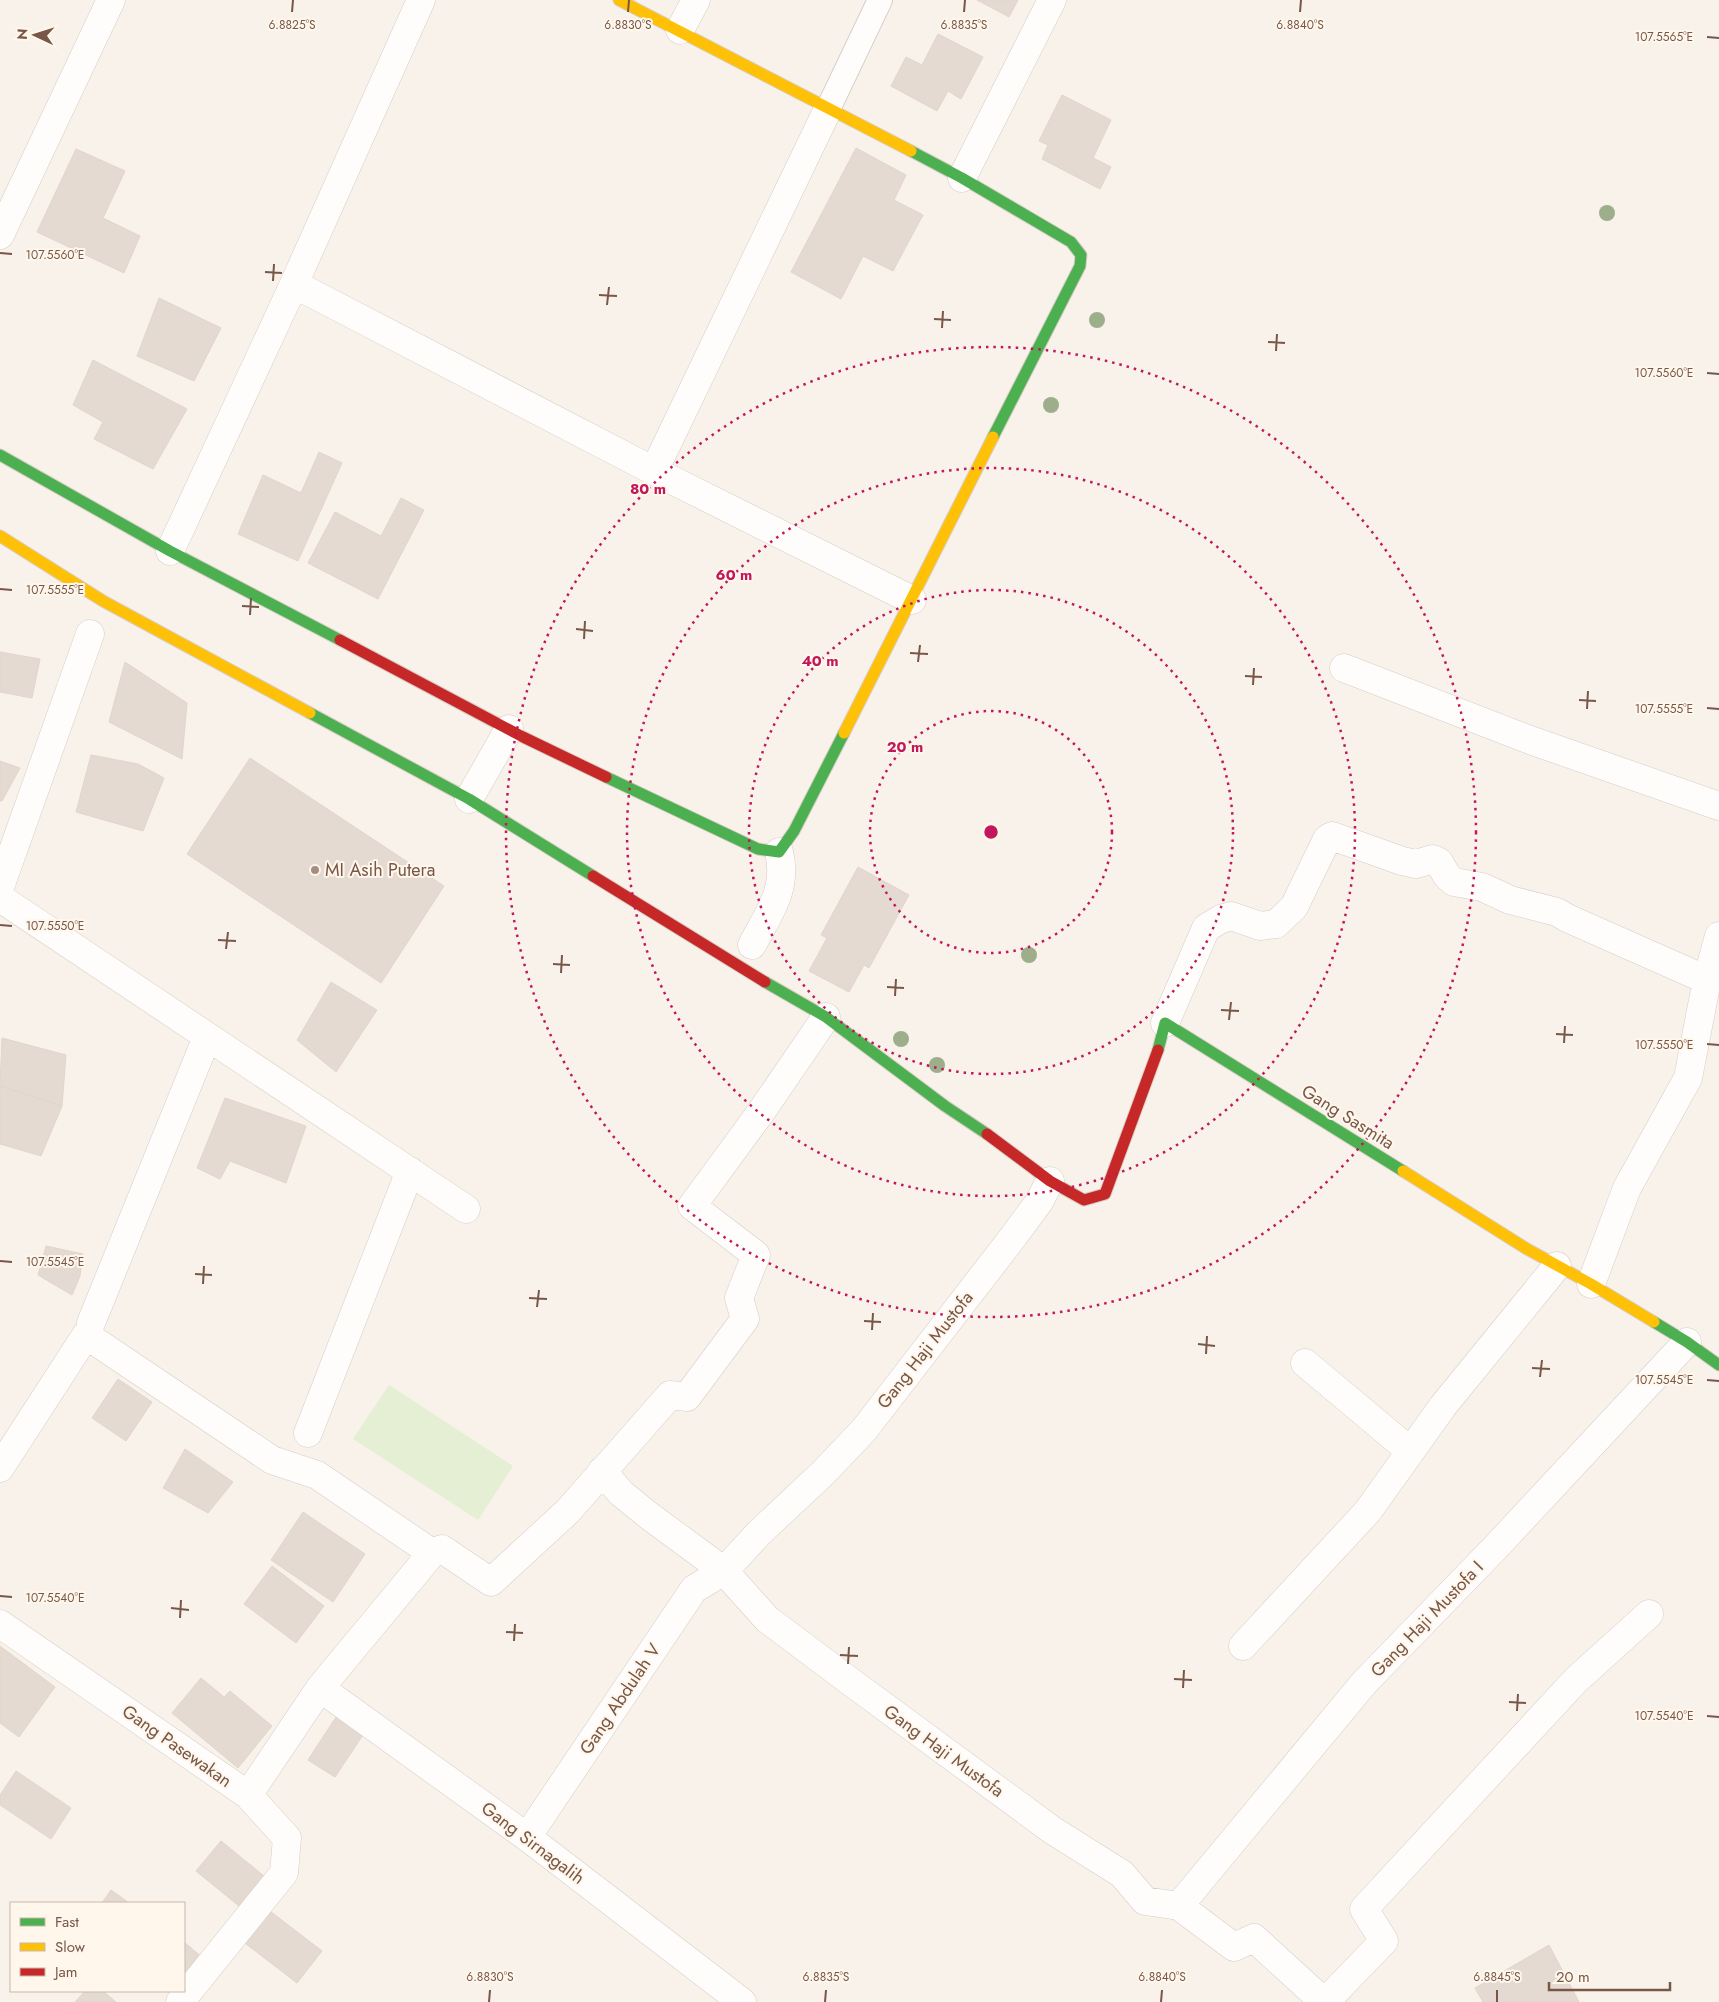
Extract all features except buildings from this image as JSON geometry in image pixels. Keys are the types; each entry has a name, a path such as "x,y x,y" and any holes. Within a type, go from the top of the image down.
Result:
{"street":[{"path":"0,234 111,0"},
{"path":"170,551 294,284 421,0"},
{"path":"619,0 962,178 1071,242 1080,255 1080,266 912,600 794,831 779,852 782,866 782,882 778,895 752,944"},
{"path":"680,30 696,0"},
{"path":"962,178 1052,0"},
{"path":"654,471 828,109"},
{"path":"294,284 654,471 912,600"},
{"path":"0,455 170,551 509,730 758,849 779,852"},
{"path":"0,536 103,601 469,798 744,970 826,1017 945,1106 1002,1144 1050,1181 1084,1200 1105,1194 1165,1023 1206,928 1221,919 1231,916 1260,926 1276,924 1294,907 1327,839 1332,836 1402,861 1416,864 1433,859 1439,862 1447,876 1454,882 1482,888 1510,900 1557,912 1706,980"},
{"path":"0,887 90,634"},
{"path":"1344,668 1530,740 1719,806"},
{"path":"469,798 509,730"},
{"path":"0,898 466,1209"},
{"path":"1590,1284 1628,1188 1688,1078 1706,980 1719,936"},
{"path":"0,1468 86,1335 272,1460 317,1475 432,1553 442,1549 491,1582 568,1510 670,1395 687,1397 745,1319 739,1298 756,1255 692,1206 826,1017"},
{"name":"Gang Sasmita","path":"1165,1023 1527,1249 1687,1342 1719,1365"},
{"path":"91,1323 207,1037"},
{"path":"308,1433 410,1171"},
{"name":"Gang Haji Mustofa","path":"724,1571 759,1533 823,1473 864,1430 1010,1241 1038,1202 1050,1181"},
{"path":"1243,1646 1368,1512 1443,1406 1558,1266"},
{"name":"Gang Haji Mustofa I","path":"1179,1906 1364,1683 1494,1549 1687,1342"},
{"path":"1305,1363 1410,1451"},
{"name":"Gang Haji Mustofa","path":"602,1471 621,1494 724,1571 768,1618 1052,1830 1122,1874 1145,1901 1179,1906"},
{"name":"Gang Pasewakan","path":"0,1625 248,1795 320,1688 432,1553"},
{"name":"Gang Abdulah V","path":"527,1837 694,1588 724,1571"},
{"path":"1179,1906 1234,1947 1254,1938 1324,2002 1384,1941 1364,1909 1576,1680 1649,1614"},
{"name":"Gang Sirnagalih","path":"320,1688 527,1837 742,2002"},
{"path":"180,2002 284,1873 287,1838 248,1795"}],"lane":[{"path":"828,109 880,0"}],"green space":[{"path":"389,1385 513,1466 478,1520 353,1439"}],"traffic: fast":[{"path":"911,151 962,178 1071,242 1081,255 1080,266 993,437"},
{"path":"0,455 170,551 340,640"},
{"path":"310,713 469,799 593,876"},
{"path":"606,777 758,849 779,852 794,831 844,733"},
{"path":"765,982 826,1017 945,1106 987,1134"},
{"path":"1158,1050 1165,1023 1403,1171"},
{"path":"1654,1322 1687,1342 1719,1365"}],"traffic: slow":[{"path":"619,0 911,151"},
{"path":"844,733 993,437"},
{"path":"0,536 103,601 310,713"},
{"path":"1403,1171 1527,1249 1591,1284 1654,1322"}],"traffic: jam":[{"path":"340,640 523,737 606,777"},
{"path":"593,876 765,982"},
{"path":"987,1134 1050,1181 1084,1200 1105,1194 1158,1050"}],"place":[{"name":"MI Asih Putera","path":"315,870"}]}
